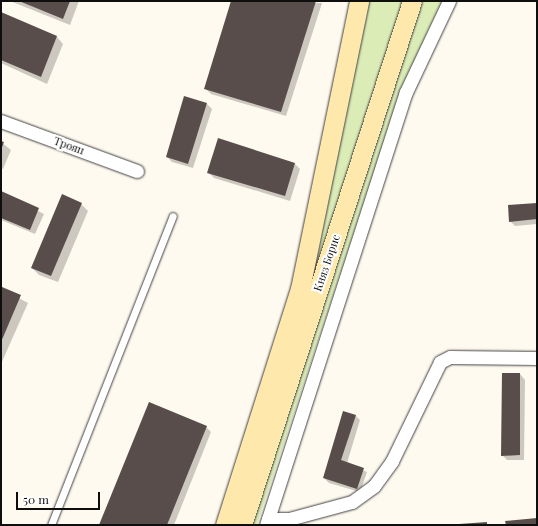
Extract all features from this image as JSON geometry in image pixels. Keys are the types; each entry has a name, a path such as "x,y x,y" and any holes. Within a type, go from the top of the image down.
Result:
{"street":[{"name":"Княз Борис","path":"225,525 300,289 359,1"},
{"name":"Княз Борис","path":"242,525 412,1"},
{"path":"449,1 406,92 267,522 290,518 352,502 374,486 396,454 440,362 450,357 537,358"},
{"name":"Троян","path":"1,121 137,171"}],"lane":[{"path":"51,525 173,216"}],"green space":[{"path":"366,1 403,2 279,381"},
{"path":"420,1 444,1 402,87 257,525 249,525"}],"building":[{"path":"19,1 70,1 63,19"},
{"path":"231,1 316,1 281,112 204,89"},
{"path":"1,12 57,36 41,77 1,60"},
{"path":"184,96 207,103 188,164 166,157"},
{"path":"218,138 295,163 285,196 207,173"},
{"path":"1,141 4,142 1,150"},
{"path":"1,191 39,208 30,230 1,218"},
{"path":"62,194 82,203 51,276 31,268"},
{"path":"537,203 537,219 509,222 508,205"},
{"path":"2,287 21,295 1,342 1,289"},
{"path":"502,373 520,373 520,455 501,456"},
{"path":"149,402 207,426 167,525 99,525"},
{"path":"343,411 356,415 341,460 364,468 357,489 323,478"},
{"path":"537,518 537,525 506,525 505,521"},
{"path":"487,522 487,525 459,525 459,524"}]}
